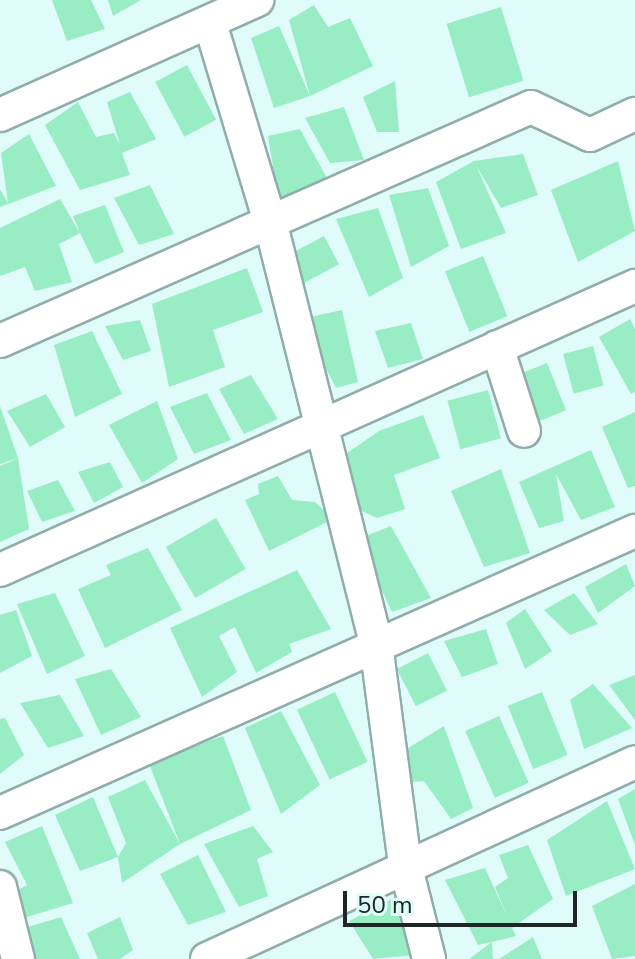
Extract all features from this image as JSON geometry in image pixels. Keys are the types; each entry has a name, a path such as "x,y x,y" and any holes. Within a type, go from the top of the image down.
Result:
{"street":[{"path":"0,115 257,0"},
{"path":"210,23 271,225 376,644 405,864 429,959"},
{"path":"0,341 271,225 531,107 590,135 635,114"},
{"path":"0,570 635,286"},
{"path":"497,347 524,431"},
{"path":"0,813 635,531"},
{"path":"207,959 405,864 635,762"},
{"path":"0,887 12,955"}],"building":[{"path":"52,0 91,0 105,29 67,41"},
{"path":"108,0 141,0 113,16"},
{"path":"314,5 328,27 350,18 373,66 310,96 289,20"},
{"path":"501,7 524,81 469,97 446,24"},
{"path":"279,26 310,96 274,108 251,38"},
{"path":"187,65 216,120 184,137 155,82"},
{"path":"395,81 399,132 377,132 363,97"},
{"path":"130,92 156,139 122,153 130,175 80,190 45,125 78,102 96,137 114,133 120,145 107,102"},
{"path":"344,107 364,160 330,163 305,118"},
{"path":"300,129 328,180 280,211 268,136"},
{"path":"29,134 56,186 0,207 0,189 8,203 1,153"},
{"path":"523,154 538,195 501,208 476,165 506,233 461,249 436,182 474,161"},
{"path":"618,161 635,231 578,262 551,190"},
{"path":"150,185 174,234 139,245 114,198"},
{"path":"428,188 449,246 411,267 389,195"},
{"path":"60,199 80,233 59,244 72,282 35,291 25,267 0,276 0,228"},
{"path":"105,205 124,252 95,264 73,216"},
{"path":"378,208 403,278 369,297 336,219"},
{"path":"324,236 339,264 300,285 285,257"},
{"path":"483,256 507,316 469,332 445,271"},
{"path":"247,268 263,312 213,330 225,367 169,387 152,304"},
{"path":"342,310 358,382 336,388 301,319"},
{"path":"630,319 635,329 635,392 631,394 599,337"},
{"path":"140,320 151,351 123,360 105,326"},
{"path":"411,323 423,359 388,368 375,331"},
{"path":"92,331 122,394 75,417 54,345"},
{"path":"593,346 604,386 574,394 563,354"},
{"path":"547,363 566,410 534,423 515,376"},
{"path":"251,375 278,419 244,434 219,389"},
{"path":"488,390 501,438 460,449 447,401"},
{"path":"207,393 231,440 194,454 170,407"},
{"path":"46,394 65,427 30,447 7,411"},
{"path":"157,401 178,459 142,483 109,425"},
{"path":"0,406 18,458 0,464"},
{"path":"635,412 635,486 628,488 602,427"},
{"path":"423,415 440,458 394,475 405,509 377,518 353,507 340,458 379,431"},
{"path":"591,450 615,507 581,520 556,474 564,521 539,528 519,482"},
{"path":"18,458 29,529 0,542 0,466"},
{"path":"110,462 123,487 94,503 78,472"},
{"path":"501,469 530,553 484,567 451,491"},
{"path":"278,476 292,500 315,502 333,519 269,551 245,500 259,494 258,484"},
{"path":"58,480 75,511 42,522 27,491"},
{"path":"216,518 246,569 195,598 166,547"},
{"path":"391,526 431,598 392,612 358,539"},
{"path":"148,548 182,610 105,648 78,589 111,575 106,565"},
{"path":"626,564 635,586 598,613 585,587"},
{"path":"297,570 331,629 289,644 292,652 256,673 235,627 219,636 237,672 202,697 170,628"},
{"path":"55,593 85,656 47,674 17,604"},
{"path":"574,593 598,624 570,635 544,610"},
{"path":"525,609 552,651 525,669 506,623"},
{"path":"16,610 32,656 0,673 0,615"},
{"path":"486,629 498,664 462,677 444,641"},
{"path":"428,653 447,690 416,706 397,669"},
{"path":"111,669 141,717 101,735 75,679"},
{"path":"635,675 635,720 609,685"},
{"path":"593,684 632,728 584,749 570,700"},
{"path":"335,692 368,762 329,780 297,710"},
{"path":"542,692 567,755 533,769 508,706"},
{"path":"60,695 84,736 48,748 20,703"},
{"path":"281,711 320,785 281,814 245,728"},
{"path":"499,716 529,783 495,798 465,731"},
{"path":"5,718 24,755 0,774 0,719"},
{"path":"444,726 473,808 451,819 424,781 410,782 400,753"},
{"path":"223,736 251,810 180,844 148,761"},
{"path":"145,780 180,844 122,883 118,857 126,843 108,797"},
{"path":"635,789 635,845 618,799"},
{"path":"93,797 118,857 80,871 55,815"},
{"path":"607,801 635,869 566,896 547,840"},
{"path":"42,826 73,903 20,919 12,893 27,885 5,842"},
{"path":"253,826 273,852 257,859 268,896 239,907 204,844"},
{"path":"528,845 553,899 512,928 516,936 478,945 445,880 485,868 508,918 495,887 508,878 499,855"},
{"path":"198,855 226,912 188,925 160,874"},
{"path":"635,884 635,956 612,959 592,906"},
{"path":"394,898 415,955 373,959 349,921"},
{"path":"61,917 80,959 26,959 18,930"},
{"path":"120,917 133,950 120,959 98,959 87,933"},
{"path":"533,937 542,959 499,959"},
{"path":"492,942 493,959 469,959"}]}
